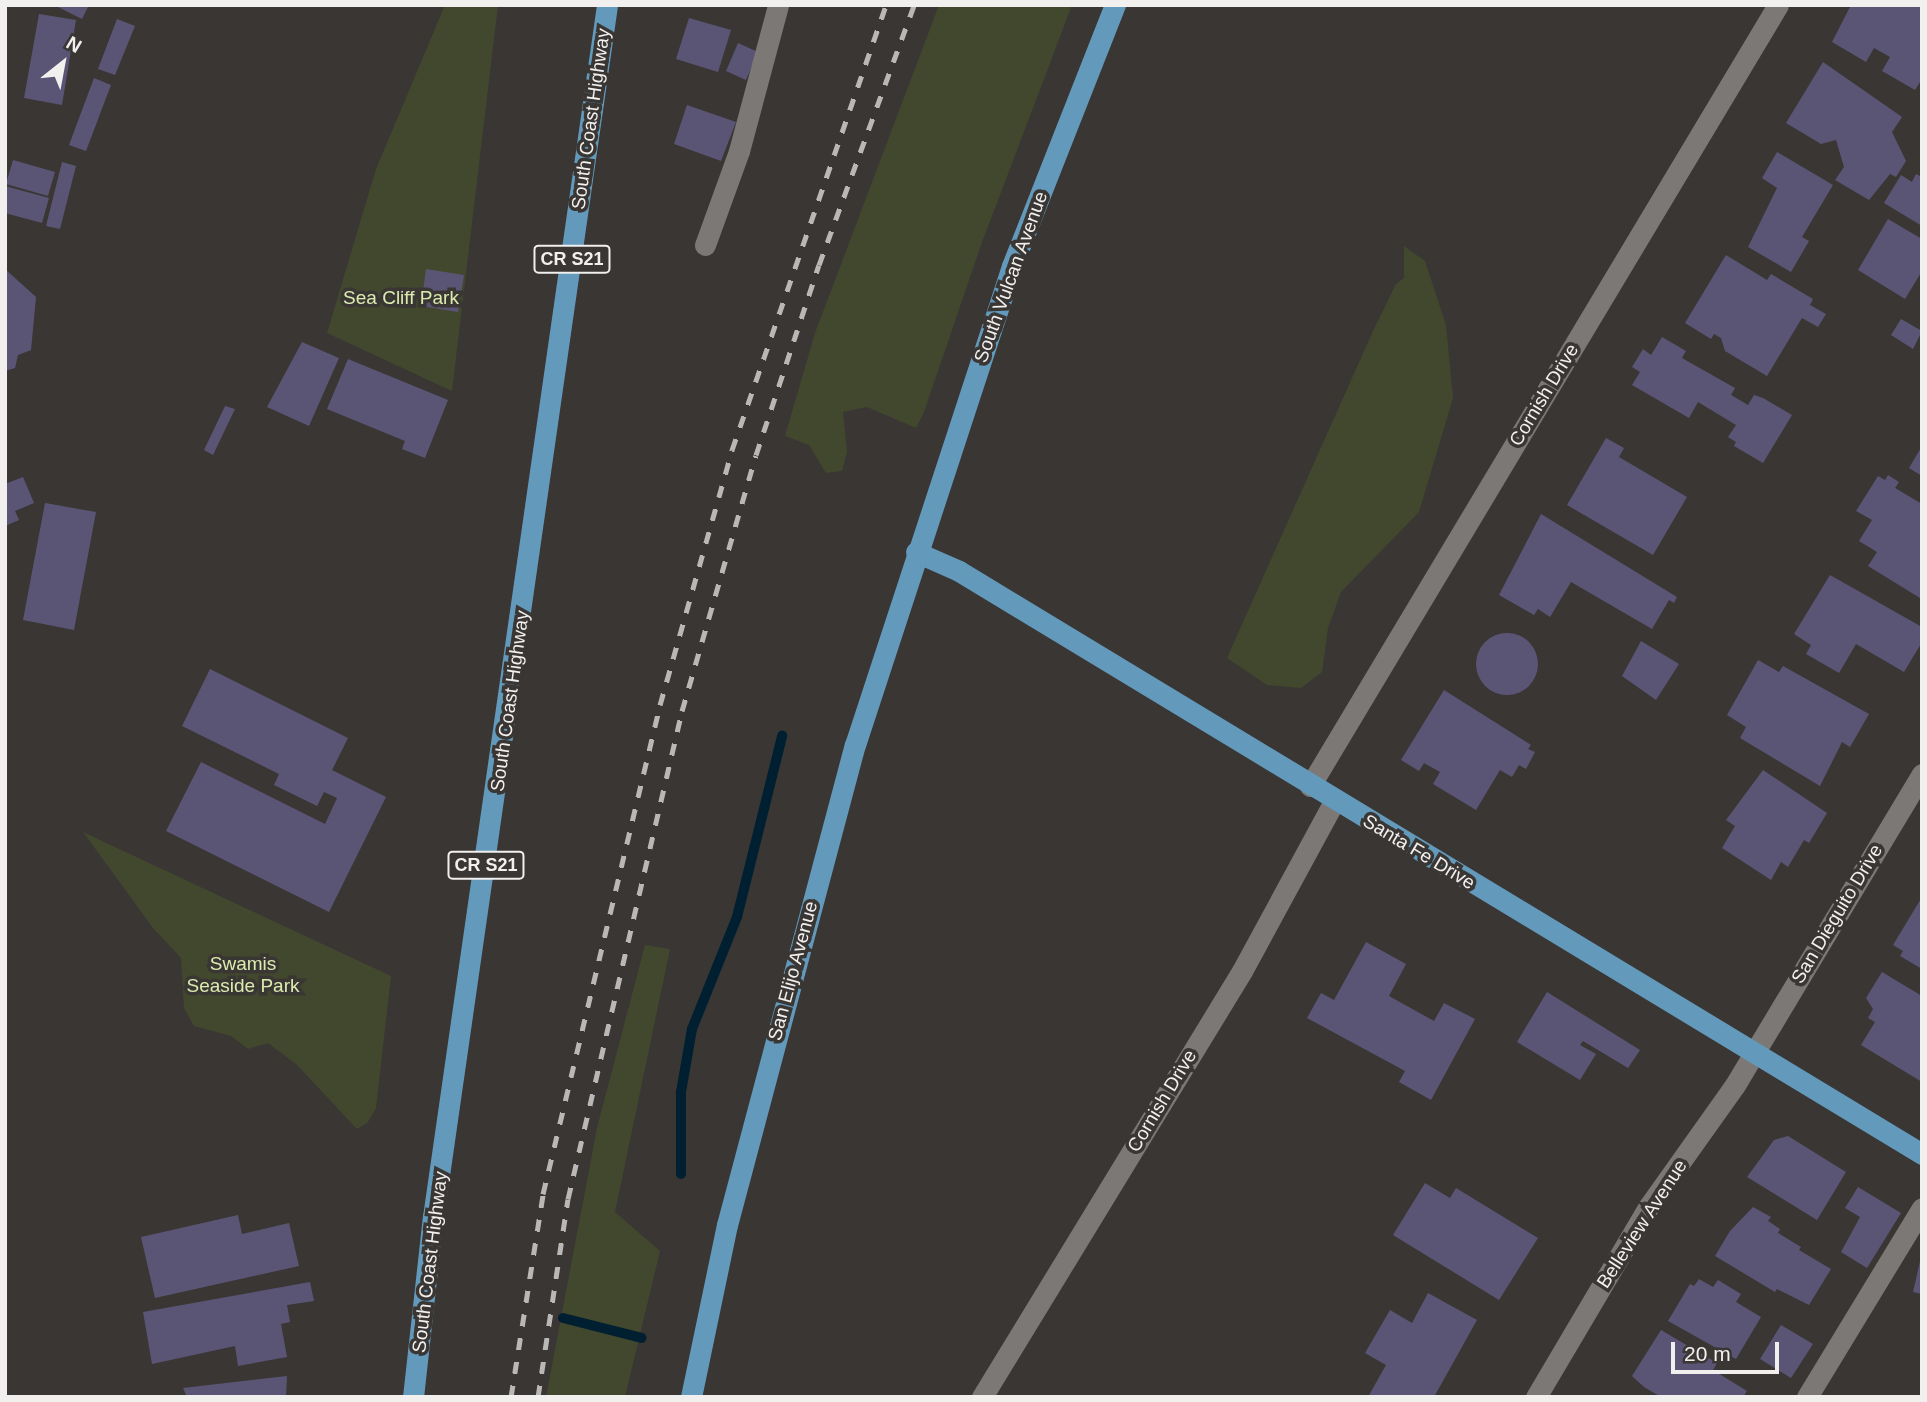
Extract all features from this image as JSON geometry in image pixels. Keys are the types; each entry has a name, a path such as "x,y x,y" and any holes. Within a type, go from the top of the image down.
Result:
{"main road":[{"name":"South Coast Highway","path":"413,1397 433,1217 607,5"},
{"name":"South Vulcan Avenue","path":"916,552 1012,266 1115,5"},
{"name":"Santa Fe Drive","path":"916,552 959,571 1753,1054 1922,1153"},
{"name":"San Elijo Avenue","path":"691,1397 727,1225 805,923 916,552"}],"street":[{"path":"705,245 739,151 778,5"},
{"name":"Cornish Drive","path":"1310,786 1778,5"},
{"name":"San Dieguito Drive","path":"1753,1054 1922,775"},
{"name":"Cornish Drive","path":"982,1397 1242,971 1335,800"},
{"name":"Belleview Avenue","path":"1536,1397 1649,1206 1753,1054"},
{"path":"1807,1397 1922,1208"}],"green space":[{"name":"Sea Cliff Park","path":"445,5 498,5 452,391 327,333 376,169"},
{"path":"939,5 1072,5 981,245 924,412 916,428 867,407 843,412 847,452 842,471 826,473 809,445 785,436 815,333"},
{"path":"1404,246 1425,261 1446,325 1453,398 1419,512 1341,592 1328,628 1322,672 1301,688 1267,685 1227,658 1373,331 1396,284 1404,278"},
{"name":"Swamis Seaside Park","path":"83,832 391,976 376,1108 368,1122 357,1129 296,1064 268,1043 248,1049 231,1036 194,1026 184,1008 181,958 153,928"},
{"path":"645,945 670,949 615,1212 660,1251 625,1397 546,1397 597,1128"}],"building":[{"path":"54,5 89,5 82,19"},
{"path":"1851,5 1922,5 1922,79 1915,90 1882,71 1890,57 1874,48 1866,62 1832,42"},
{"path":"39,14 76,20 62,105 24,98"},
{"path":"689,18 731,30 718,72 676,59"},
{"path":"117,19 135,26 115,75 98,69"},
{"path":"738,43 758,52 746,80 726,71"},
{"path":"1823,62 1902,117 1892,132 1906,161 1896,177 1890,174 1869,200 1835,180 1844,167 1836,140 1821,144 1786,123"},
{"path":"94,78 111,85 86,151 69,145"},
{"path":"687,105 736,122 721,161 674,144"},
{"path":"1777,152 1833,185 1802,237 1809,241 1791,272 1748,247 1777,188 1762,178"},
{"path":"13,160 55,172 48,196 6,184"},
{"path":"62,162 76,166 60,229 46,226"},
{"path":"1916,174 1922,177 1922,226 1884,203 1901,175 1912,182"},
{"path":"5,186 49,198 42,223 5,213"},
{"path":"1888,219 1922,239 1922,271 1905,299 1858,270"},
{"path":"1726,255 1767,280 1771,274 1813,299 1810,305 1826,314 1818,327 1802,318 1767,376 1725,351 1721,338 1714,334 1711,339 1685,323"},
{"path":"5,269 36,297 31,350 18,355 15,368 5,371"},
{"path":"426,269 464,275 458,312 421,306"},
{"path":"1901,319 1922,331 1913,349 1891,335"},
{"path":"1662,337 1686,351 1682,358 1735,388 1731,395 1748,405 1754,395 1792,415 1763,463 1734,446 1736,442 1728,437 1736,425 1698,402 1689,418 1632,385 1640,372 1632,367 1643,349 1651,355"},
{"path":"302,342 339,358 309,426 267,407"},
{"path":"348,359 448,400 425,458 402,449 405,441 327,409"},
{"path":"225,406 235,409 213,455 204,450"},
{"path":"1606,438 1624,448 1619,457 1687,497 1653,555 1567,505"},
{"path":"1922,446 1922,476 1909,468"},
{"path":"1888,475 1899,482 1895,488 1922,504 1920,598 1868,566 1877,552 1859,541 1872,520 1856,511 1878,476 1885,480"},
{"path":"23,477 34,503 15,511 19,520 5,526 5,484"},
{"path":"45,503 96,512 74,630 23,620"},
{"path":"1541,514 1677,597 1674,603 1669,600 1652,629 1571,582 1550,617 1538,609 1534,615 1499,595"},
{"path":"1830,575 1922,627 1922,642 1904,672 1856,644 1839,673 1806,654 1811,645 1794,634"},
{"path":"1501,633 1513,633 1529,642 1536,652 1536,676 1529,686 1513,695 1501,695 1490,690 1481,681 1476,670 1476,658 1481,647 1490,638"},
{"path":"1641,641 1679,664 1656,700 1622,676"},
{"path":"1758,660 1779,672 1783,666 1869,714 1850,747 1842,742 1820,786 1740,738 1746,727 1727,715"},
{"path":"210,669 348,738 332,770 386,797 329,912 166,831 201,762 325,824 337,798 324,792 317,806 274,785 279,774 182,726"},
{"path":"1444,690 1531,745 1528,749 1535,752 1526,769 1519,765 1512,777 1500,770 1476,810 1433,784 1440,772 1424,763 1419,771 1401,760"},
{"path":"1763,770 1827,813 1809,843 1804,840 1788,867 1781,862 1771,880 1722,848 1735,826 1726,820"},
{"path":"1922,897 1922,969 1900,956 1903,951 1893,945"},
{"path":"1366,942 1406,964 1389,996 1434,1021 1444,1003 1475,1019 1431,1100 1399,1082 1405,1071 1307,1018 1321,993 1334,1000"},
{"path":"1882,972 1922,996 1922,1082 1861,1045 1875,1022 1868,1018 1873,1009 1866,998"},
{"path":"1547,992 1640,1050 1628,1068 1583,1041 1580,1045 1596,1054 1580,1080 1517,1042"},
{"path":"1788,1136 1846,1172 1817,1220 1747,1177 1774,1140"},
{"path":"1425,1183 1450,1198 1456,1188 1538,1238 1499,1300 1393,1235"},
{"path":"1858,1187 1901,1213 1867,1268 1841,1252 1860,1217 1845,1208"},
{"path":"1753,1207 1771,1217 1768,1221 1780,1229 1778,1233 1801,1247 1799,1250 1831,1269 1809,1305 1777,1289 1775,1292 1715,1256 1730,1231"},
{"path":"238,1215 242,1234 289,1223 299,1266 155,1298 141,1237"},
{"path":"1922,1257 1922,1294 1913,1292"},
{"path":"1699,1279 1713,1287 1718,1280 1741,1294 1736,1302 1761,1317 1736,1359 1668,1321 1690,1284 1694,1286"},
{"path":"310,1282 314,1301 287,1305 290,1322 281,1324 287,1357 238,1366 235,1346 152,1364 143,1312"},
{"path":"1428,1293 1477,1320 1434,1397 1368,1397 1386,1365 1365,1353 1390,1310 1412,1323"},
{"path":"1781,1325 1813,1344 1791,1378 1760,1359"},
{"path":"1661,1330 1717,1363 1713,1370 1747,1391 1743,1397 1661,1397 1644,1387 1632,1376"},
{"path":"287,1376 286,1397 187,1397 183,1388"}],"waterway":[{"path":"681,1174 681,1092 692,1029 737,917 782,736"},
{"path":"563,1318 642,1338"}],"railway":[{"path":"511,1397 543,1194 660,705 732,450 886,5"},
{"path":"538,1397 568,1199 682,711 756,455 819,265 914,5"}]}
